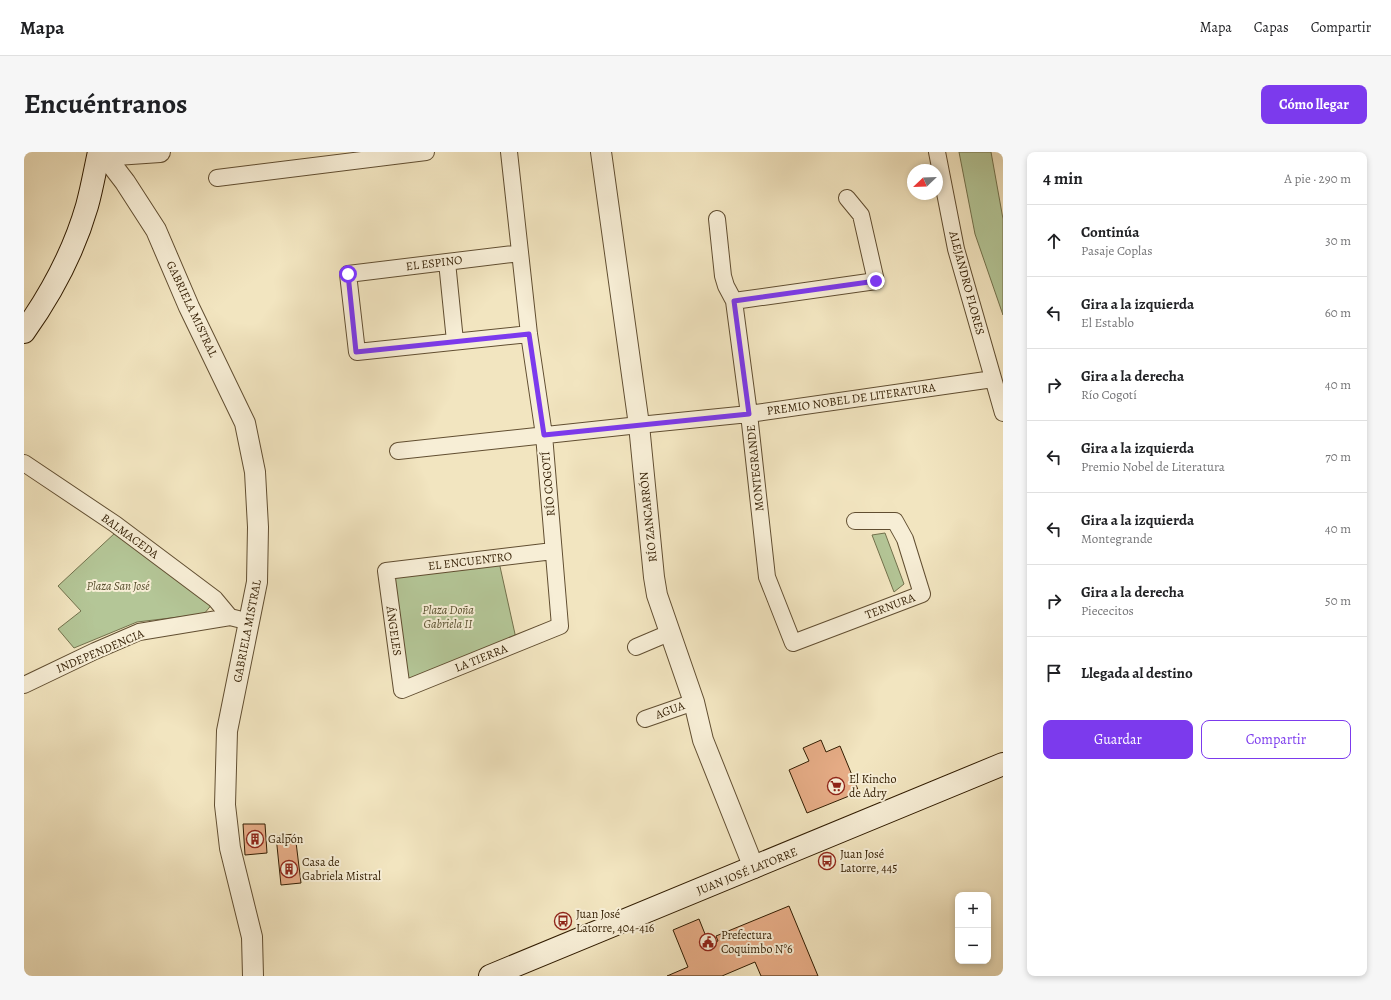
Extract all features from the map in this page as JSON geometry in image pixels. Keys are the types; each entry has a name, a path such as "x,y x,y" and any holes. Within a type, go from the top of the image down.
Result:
{"main road":[{"path":"24,332 54,283 74,242 88,204 101,152"},
{"name":"JUAN JOSÉ LATORRE","path":"490,976 1003,764"}],"street":[{"name":"GABRIELA MISTRAL","path":"101,152 125,182 156,230 189,308 245,423 255,472 258,527 257,582 227,731 225,805 230,848 252,937 254,976"},
{"path":"109,152 116,154 160,152"},
{"path":"216,178 426,152"},
{"name":"RÍO COGOTÍ","path":"509,152 529,334 544,435 560,626"},
{"name":"RÍO ZANCARRÓN","path":"601,152 639,425 657,595 694,702 703,740 754,868"},
{"name":"ALEJANDRO FLORES","path":"937,152 956,249 1003,413"},
{"path":"734,301 876,281 861,215 847,198"},
{"name":"MONTEGRANDE","path":"717,219 723,276 726,286 734,301 749,414 767,577 793,643"},
{"name":"EL ESPINO","path":"455,341 356,352 348,274 520,253"},
{"path":"446,262 455,341 529,334"},
{"name":"PREMIO NOBEL DE LITERATURA","path":"398,451 749,414 993,379"},
{"name":"BALMACEDA","path":"24,463 115,524 209,594 230,617"},
{"name":"TERNURA","path":"793,643 922,594 905,539 894,521 855,521"},
{"name":"EL ENCUENTRO","path":"386,571 553,551"},
{"name":"ÁNGELES","path":"386,571 402,690"},
{"name":"INDEPENDENCIA","path":"24,685 139,632 230,617 249,622"},
{"name":"LA TIERRA","path":"402,690 560,626"},
{"path":"636,647 670,633"},
{"name":"AGUA","path":"645,719 694,702"}],"green space":[{"path":"959,152 991,152 1003,219 1003,315 975,234"},
{"name":"Plaza San José","path":"115,533 213,603 204,614 137,622 74,648 58,629 81,611 58,586"},
{"path":"885,533 904,584 894,592 872,535"},
{"name":"Plaza Doña Gabriela II","path":"499,562 517,643 408,680 394,575"}],"building":[{"path":"821,740 826,752 840,746 859,792 807,813 789,770 809,761 803,748"},
{"name":"Galpón","path":"243,824 265,824 267,853 245,855"},
{"name":"Casa de Gabriela Mistral","path":"295,834 301,883 281,885 276,836"},
{"path":"789,906 818,976 761,976 755,962 722,976 667,976 688,967 673,930 699,919 709,944 718,941 716,936"}],"place":[{"name":"El Kincho de Adry","path":"836,786"},
{"name":"Galpón","path":"255,839"},
{"name":"Juan José Latorre, 445","path":"827,861"},
{"name":"Casa de Gabriela Mistral","path":"289,869"},
{"name":"Juan José Latorre, 404-416","path":"563,921"},
{"name":"Prefectura Coquimbo N°6","path":"708,942"}],"route":[{"path":"348,274 356,352 529,334 544,435 749,414 734,301 876,281"}]}
